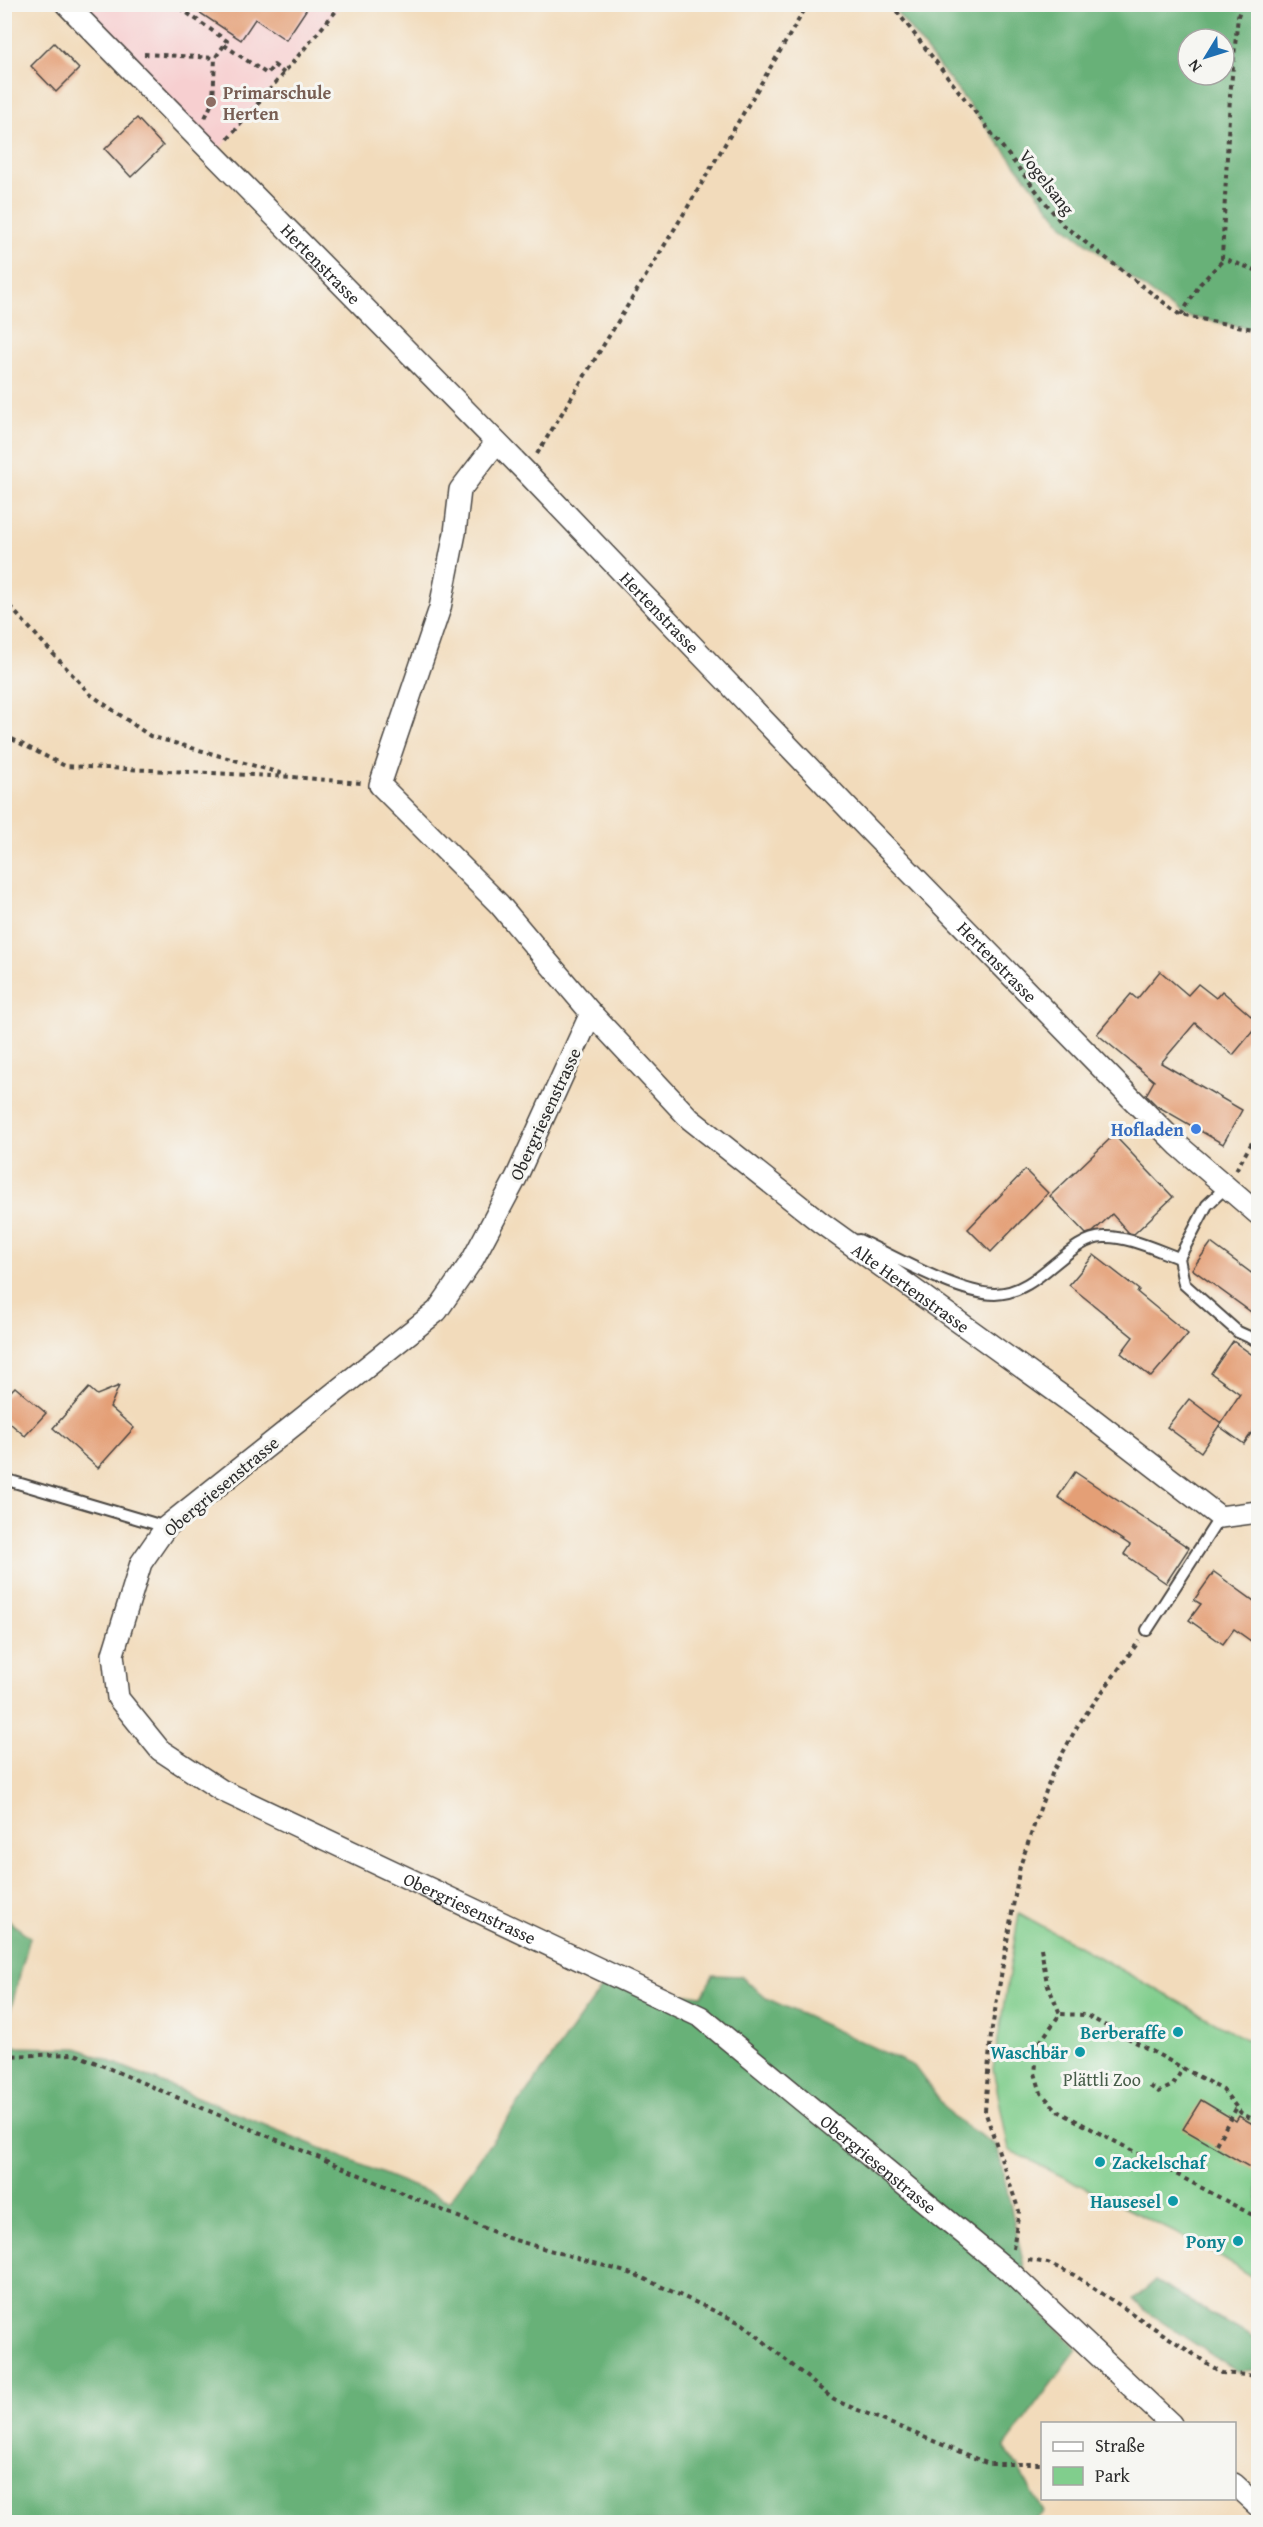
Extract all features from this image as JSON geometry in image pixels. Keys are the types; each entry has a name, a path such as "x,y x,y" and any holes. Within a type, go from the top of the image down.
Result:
{"street":[{"name":"Hertenstrasse","path":"66,4 526,472 875,837 1132,1099 1179,1146 1258,1214"},
{"path":"496,443 460,490 455,533 440,608 380,785 499,904 591,1012"},
{"name":"Alte Hertenstrasse","path":"591,1012 690,1119 820,1222 1080,1409 1220,1518"},
{"name":"Obergriesenstrasse","path":"591,1012 516,1178 473,1259 437,1311 166,1527 141,1563 113,1654 118,1698 160,1750 221,1790 701,2017 1010,2272 1169,2422"},
{"path":"1220,1518 1258,1512"},
{"path":"1236,2486 1258,2506"}],"lane":[{"path":"1227,1186 1207,1205 1179,1258 1184,1284 1238,1332 1258,1341"},
{"path":"820,1222 946,1280 995,1294 1006,1293 1027,1284 1075,1249 1103,1237 1121,1239 1179,1258"},
{"path":"4,1479 166,1527"},
{"path":"1147,1630 1220,1518"}],"path":[{"path":"214,156 342,4"},
{"path":"526,472 683,215 808,4"},
{"name":"Vogelsang","path":"891,4 1063,225 1180,315 1258,330"},
{"path":"1180,315 1200,284 1224,259 1230,96 1238,15 1242,4"},
{"path":"180,8 227,41 215,58 213,101 208,116"},
{"path":"224,45 267,74 274,65 284,73"},
{"path":"123,63 134,53 215,58"},
{"path":"1224,259 1258,270"},
{"path":"4,600 90,694 150,736 293,777"},
{"path":"4,735 65,766 293,777 380,785"},
{"path":"1227,1186 1258,1132"},
{"path":"1010,2272 1019,2211 985,2111 991,2034 1020,1866 1053,1771 1078,1725 1147,1630"},
{"path":"1041,1948 1047,1983 1060,2014"},
{"path":"1060,2014 1086,2015 1222,2090 1242,2113 1258,2122"},
{"path":"1060,2014 1038,2045 1035,2073 1041,2093 1058,2111 1258,2218"},
{"path":"4,2056 75,2054 508,2238 647,2280 743,2324 834,2400 845,2405 989,2464 1041,2464"},
{"path":"1149,2086 1159,2092 1173,2085 1183,2068"},
{"path":"1216,2144 1237,2107"},
{"path":"1010,2272 1030,2259 1055,2266 1074,2275 1222,2373 1258,2376"}],"shaded area":[{"name":"Primarschule Herten","path":"66,5 342,5 214,156"}],"green space":[{"path":"891,5 1258,5 1258,330 1180,315 1063,225"},
{"name":"Plättli Zoo","path":"1019,1913 1258,2046 1258,2281 1208,2249 1009,2150 993,2069"},
{"path":"5,1918 30,1937 5,2030"},
{"path":"713,1975 741,1976 766,1998 914,2066 952,2117 997,2146 1032,2302 1077,2349 1005,2446 1044,2512 1032,2522 5,2522 5,2047 78,2048 449,2201 605,1983 702,1996"},
{"path":"1155,2281 1258,2341 1258,2370 1236,2371 1147,2312 1134,2299"}],"building":[{"path":"310,4 286,40 255,19 241,40 188,5"},
{"path":"54,43 79,69 56,92 31,66"},
{"path":"137,118 163,146 131,177 105,149"},
{"path":"1160,971 1188,995 1198,984 1216,998 1222,991 1258,1022 1258,1025 1233,1055 1195,1023 1161,1063 1242,1110 1223,1144 1157,1106 1146,1095 1154,1081 1097,1034 1131,994 1137,999"},
{"path":"1114,1135 1173,1197 1134,1234 1129,1233 1112,1214 1093,1232 1086,1234 1050,1196"},
{"path":"1025,1170 1048,1193 991,1252 968,1229"},
{"path":"1211,1243 1258,1278 1258,1317 1192,1269"},
{"path":"1094,1255 1139,1290 1137,1292 1188,1334 1151,1377 1121,1353 1133,1337 1069,1285"},
{"path":"1233,1341 1258,1359 1258,1423 1244,1444 1219,1426 1240,1394 1211,1373"},
{"path":"119,1386 110,1407 134,1428 98,1468 53,1428 89,1388 97,1395"},
{"path":"15,1387 46,1413 25,1436 4,1418 4,1398"},
{"path":"1189,1399 1221,1423 1201,1452 1167,1427"},
{"path":"1075,1472 1189,1548 1166,1583 1124,1554 1130,1545 1058,1497"},
{"path":"1214,1572 1258,1604 1258,1646 1234,1629 1223,1644 1189,1620 1201,1604 1194,1600"},
{"path":"1201,2100 1236,2121 1239,2116 1258,2127 1258,2172 1183,2129"}],"place":[{"name":"Primarschule Herten","path":"211,102"},
{"name":"Hofladen","path":"1196,1129"},
{"name":"Berberaffe","path":"1178,2032"},
{"name":"Waschbär","path":"1080,2052"},
{"name":"Zackelschaf","path":"1100,2162"},
{"name":"Hausesel","path":"1173,2201"},
{"name":"Pony","path":"1238,2241"}]}
